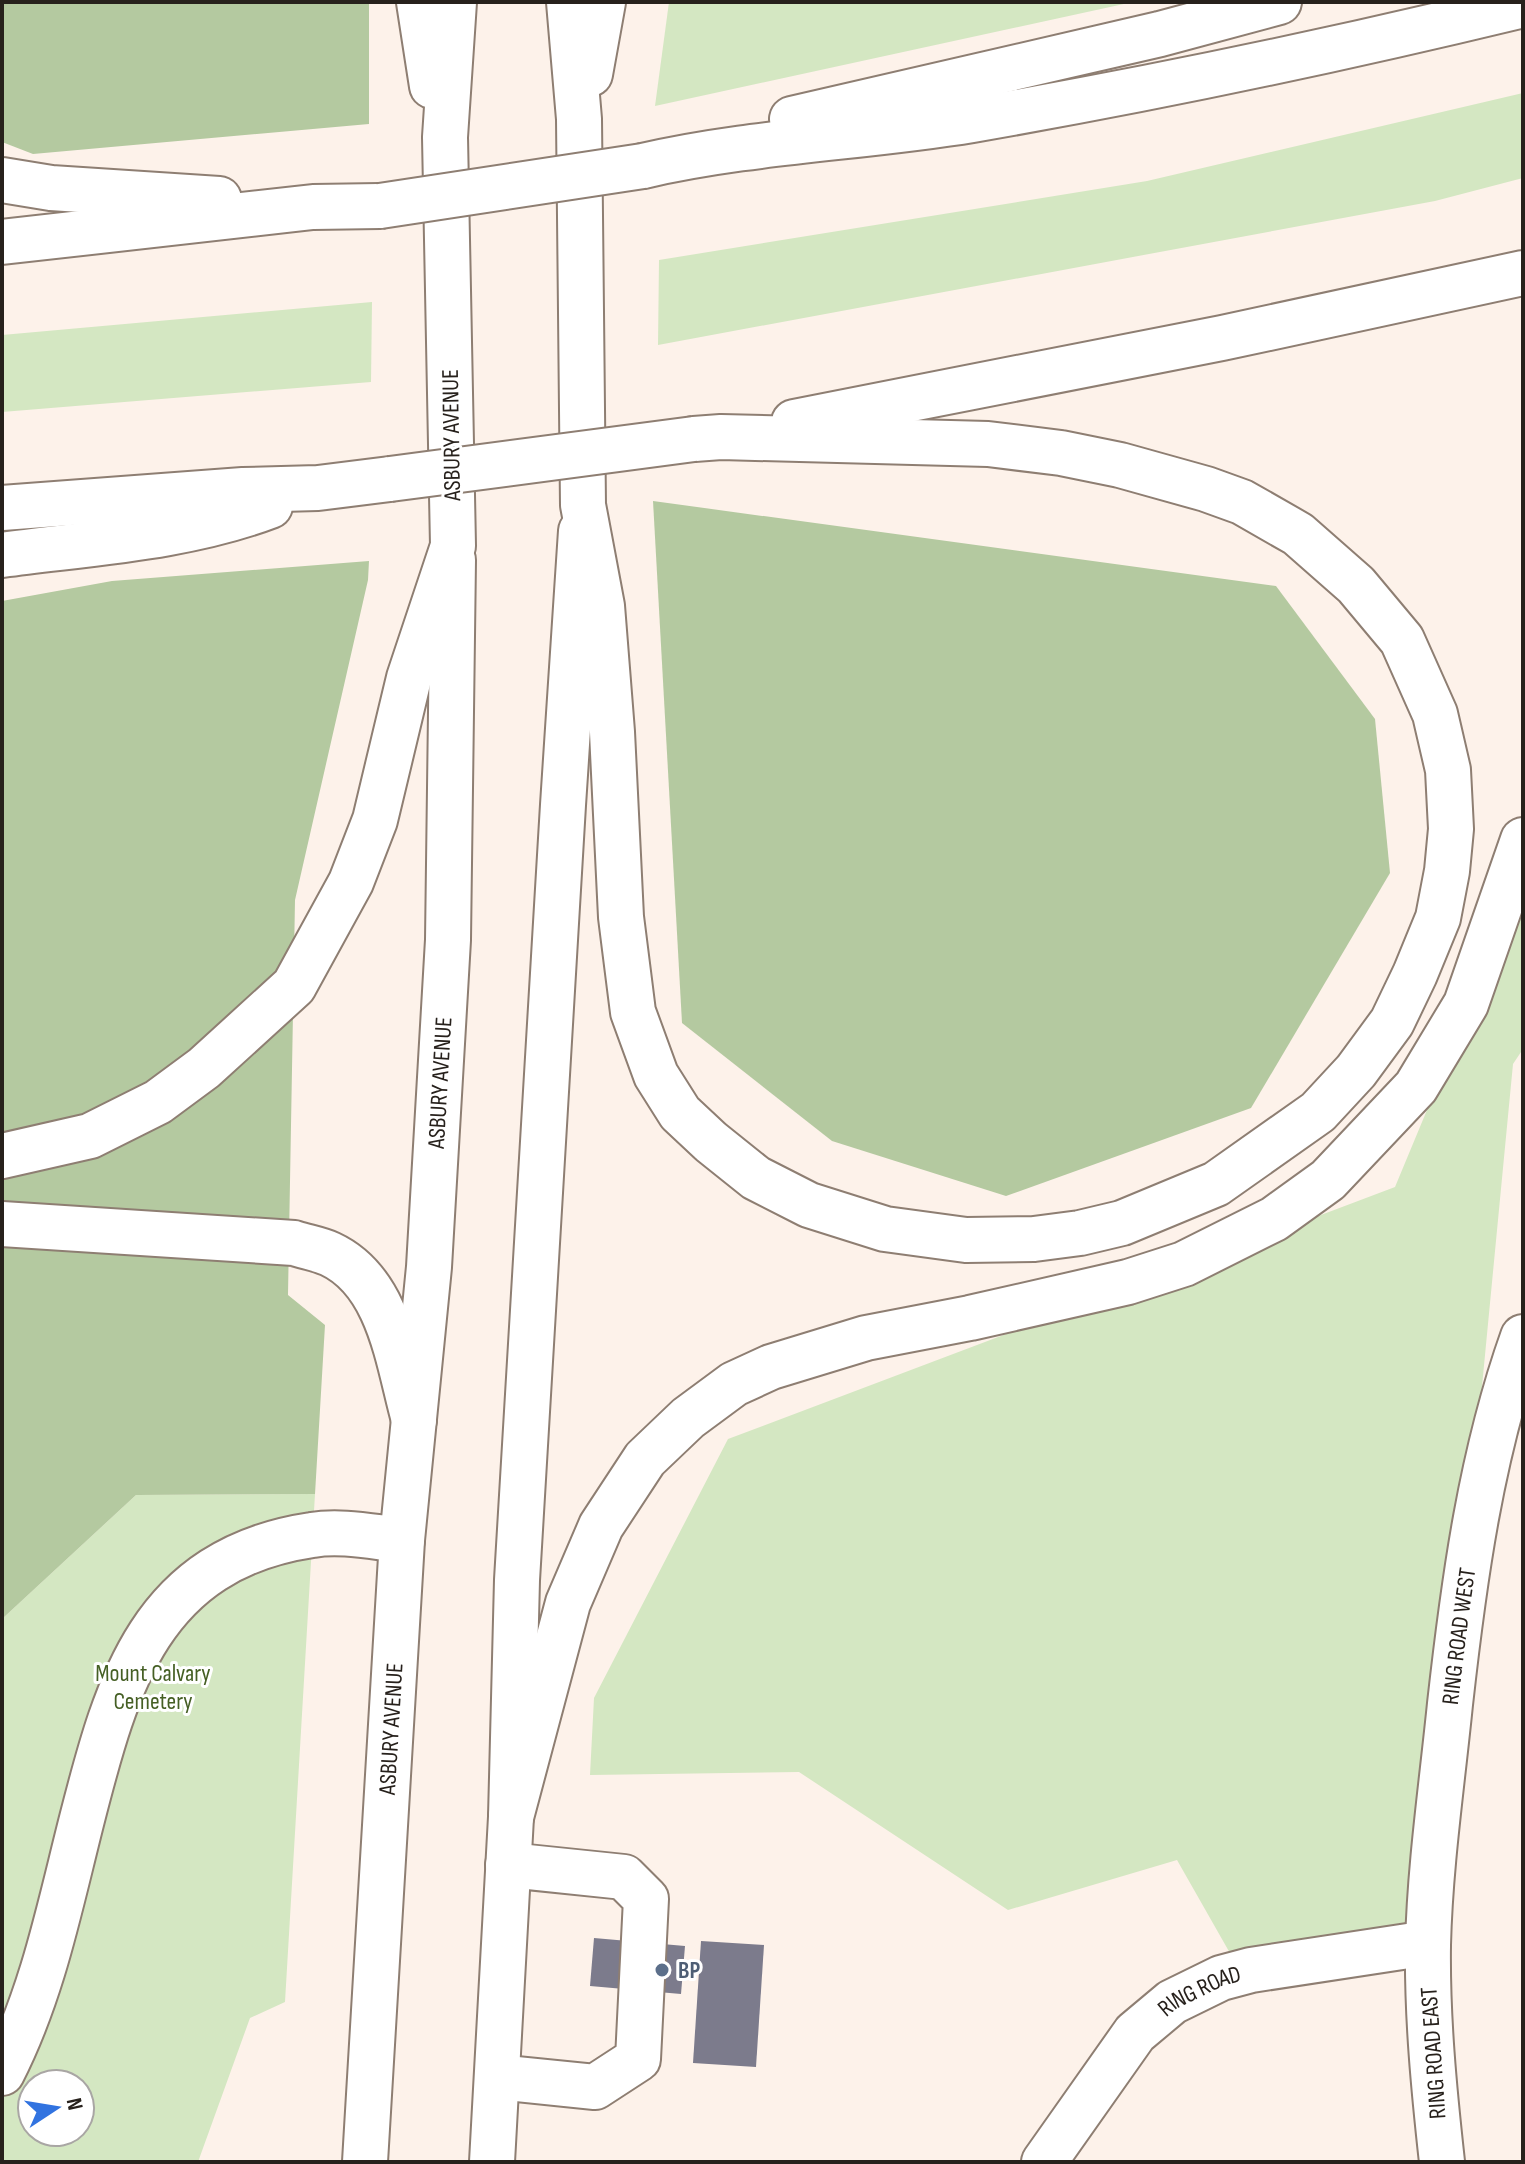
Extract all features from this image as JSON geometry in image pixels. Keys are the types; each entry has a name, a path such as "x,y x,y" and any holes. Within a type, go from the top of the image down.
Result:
{"main road":[{"path":"419,2 428,70 445,137"},
{"name":"ASBURY AVENUE","path":"365,2162 402,1540 429,1267 448,940 453,546 445,137 454,2"},
{"path":"492,2162 511,1817 517,1580 583,505 579,119 569,2"},
{"path":"579,119 597,45 603,2"},
{"path":"707,153 765,126 898,92 1160,34 1279,2"},
{"path":"2,242 313,207 380,206 643,166 707,153 984,117 1187,80 1523,5"},
{"path":"2,180 51,188 154,193 313,207"},
{"path":"2,508 243,490 318,488 707,438 1222,338 1523,273"},
{"path":"583,505 602,606 621,917 633,1012 656,1075 680,1113 711,1142 756,1178 809,1205 885,1229 966,1240 1034,1239 1122,1223 1202,1191 1258,1157 1318,1112 1356,1071 1392,1022 1415,974 1438,918 1451,829 1448,770 1435,714 1402,640 1356,585 1298,534 1242,502 1120,465 1061,453 988,444 707,438"},
{"path":"2,555 196,527 242,517 318,488"},
{"path":"2,1156 90,1136 158,1102 204,1068 294,986 351,882 375,820 409,678 453,546"},
{"path":"511,1817 568,1603 601,1526 645,1459 688,1418 734,1384 771,1367 866,1338 1128,1282 1184,1264 1274,1219 1328,1180 1416,1087 1466,1004 1523,840"},
{"path":"2,1224 294,1243 328,1253 343,1261 366,1281 384,1313 414,1420"},
{"name":"RING ROAD WEST","path":"1428,1943 1434,1853 1463,1590 1488,1458 1514,1388 1523,1337"},
{"path":"2,2073 40,1981 100,1750 123,1682 161,1618 210,1572 237,1556 272,1543 315,1534 402,1540"},
{"path":"497,2077 595,2087 638,2059 646,1899 624,1877 508,1865"},
{"name":"RING ROAD","path":"1044,2162 1135,2033 1172,2002 1221,1978 1251,1970 1428,1943"},
{"name":"RING ROAD EAST","path":"1428,1943 1429,2014 1442,2162"},
{"path":"1076,2162 1092,2094"}],"green space":[{"path":"2,2 369,2 369,124 33,154 2,142"},
{"path":"669,2 1133,2 655,106"},
{"path":"1523,93 1523,178 1435,201 658,345 659,260 1147,181"},
{"path":"372,302 371,382 2,412 2,335"},
{"path":"653,501 1276,586 1375,719 1390,873 1251,1108 1006,1196 832,1141 682,1023"},
{"path":"369,561 368,580 295,900 288,1295 325,1325 315,1494 136,1495 2,1619 2,601 112,581"},
{"path":"1523,879 1523,1049 1513,1064 1427,1958 1239,1969 1177,1860 1008,1910 799,1772 590,1775 594,1698 728,1439 1395,1187"},
{"name":"Mount Calvary Cemetery","path":"315,1494 285,2002 250,2018 198,2162 2,2162 2,1619 136,1495"}],"building":[{"path":"594,1938 685,1946 681,1994 590,1986"},
{"path":"701,1941 764,1945 756,2067 693,2063"}],"place":[{"name":"BP","path":"662,1970"}]}
